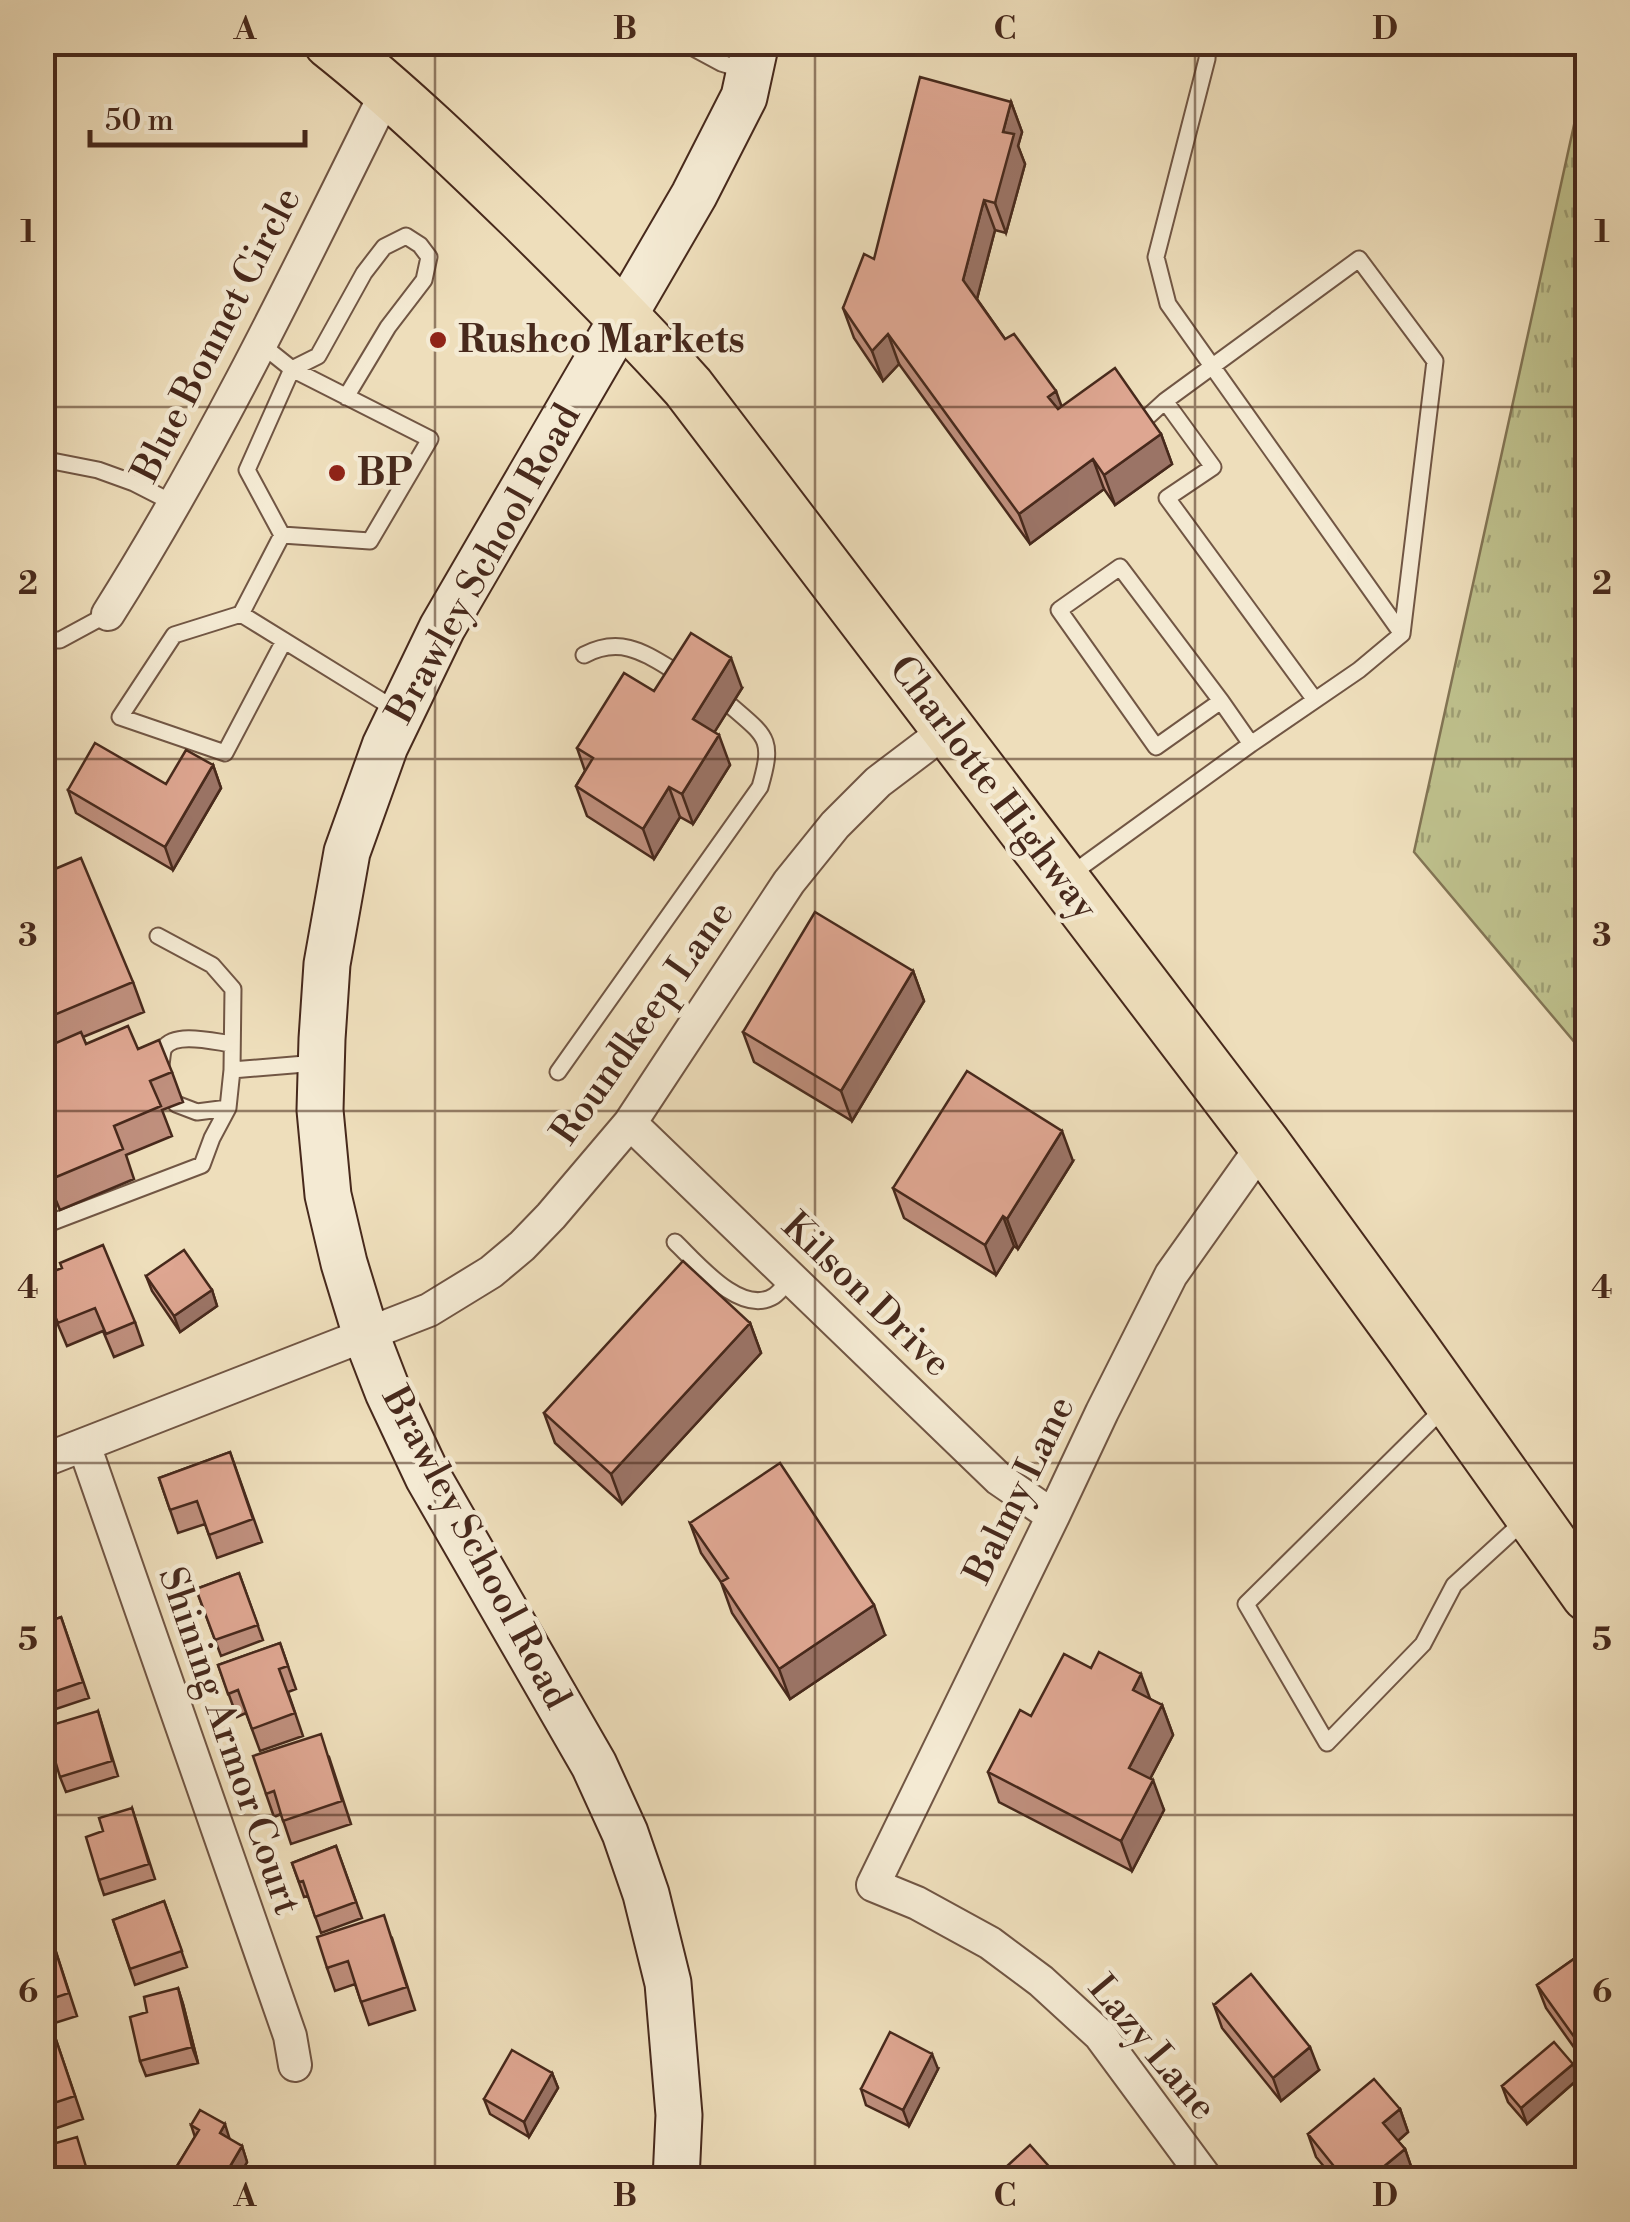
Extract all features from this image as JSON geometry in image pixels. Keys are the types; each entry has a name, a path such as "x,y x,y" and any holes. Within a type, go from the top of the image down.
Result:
{"main road":[{"name":"Charlotte Highway","path":"330,42 388,89 471,166 623,315 688,387 1264,1144 1588,1595"},
{"name":"Brawley School Road","path":"676,2180 679,2115 668,1983 646,1894 625,1832 594,1765 428,1477 388,1392 344,1263 328,1195 320,1110 321,1062 328,964 348,852 385,746 442,628 694,195 744,97 753,57"}],"street":[{"name":"Blue Bonnet Circle","path":"108,614 175,504 262,345 388,89"},
{"name":"Roundkeep Lane","path":"42,1461 429,1310 490,1272 551,1216 630,1123 789,882 835,825 878,782 948,729"},
{"name":"Kilson Drive","path":"630,1123 999,1479 1054,1516"},
{"name":"Balmy Lane","path":"873,1884 1171,1275 1264,1144"},
{"name":"Shining Armor Court","path":"84,1445 290,2036 295,2066"},
{"name":"Lazy Lane","path":"873,1884 990,1943 1041,1980 1100,2035 1207,2180"}],"lane":[{"path":"682,42 721,63 753,57"},
{"path":"1208,42 1207,59 1156,258 1168,304 1402,634"},
{"path":"282,535 248,470 292,370 318,356 364,273 384,247 406,236 429,257 424,280 388,327 346,397"},
{"path":"1063,880 1359,670 1402,634 1435,360 1359,259 1142,422"},
{"path":"262,345 292,370 430,440 370,542 282,535"},
{"path":"1165,401 1213,467 1163,493 1315,700"},
{"path":"42,458 134,482 175,504"},
{"path":"282,535 241,614 174,635 120,718 224,753 284,641"},
{"path":"1222,701 1156,747 1059,610 1120,567 1222,701 1251,744"},
{"path":"42,640 60,640 108,614"},
{"path":"241,614 401,713"},
{"path":"584,654 602,645 637,649 691,680"},
{"path":"558,1072 760,788 768,746 762,733 731,706"},
{"path":"42,1226 202,1165 228,1108 233,989 212,965 158,936"},
{"path":"161,1065 162,1050 169,1042 183,1038 232,1044"},
{"path":"232,1070 321,1062"},
{"path":"176,1104 196,1112 228,1108"},
{"path":"674,1242 739,1297 758,1301 775,1296 790,1278"},
{"path":"1450,1401 1246,1604 1326,1743 1423,1644 1454,1586 1531,1515"}],"green space":[{"path":"1587,66 1588,1057 1414,852"}],"building":[{"path":"920,77 1011,102 1003,132 1014,134 995,203 984,200 963,280 1005,339 1014,334 1056,391 1048,397 1058,409 1115,368 1161,434 1104,475 1093,459 1019,514 888,334 872,351 843,308 864,254 874,259"},
{"path":"691,633 731,658 693,719 719,735 682,794 669,787 643,829 576,786 593,758 577,748 624,673 654,691"},
{"path":"95,743 166,784 186,750 213,765 165,847 68,790"},
{"path":"81,858 133,982 42,1020 42,881 46,880 43,874"},
{"path":"815,912 913,971 841,1091 743,1032"},
{"path":"128,1026 138,1049 159,1040 172,1072 150,1081 161,1106 114,1126 123,1149 49,1180 42,1164 42,1049 81,1032 86,1044"},
{"path":"967,1071 1062,1131 1007,1219 1003,1216 985,1245 893,1188"},
{"path":"103,1245 135,1322 106,1334 95,1308 58,1323 42,1286 42,1276 62,1268 60,1263"},
{"path":"184,1250 212,1290 174,1316 146,1276"},
{"path":"683,1261 750,1323 611,1474 544,1413"},
{"path":"230,1452 253,1519 209,1535 197,1501 170,1510 159,1478"},
{"path":"780,1463 874,1605 779,1669 721,1582 728,1578 690,1523"},
{"path":"239,1573 258,1625 215,1640 196,1589"},
{"path":"61,1617 83,1682 42,1696 42,1624"},
{"path":"280,1643 288,1666 279,1669 295,1713 252,1729 238,1690 228,1694 218,1665"},
{"path":"1099,1652 1141,1674 1133,1690 1162,1705 1129,1768 1153,1780 1121,1841 988,1772 1020,1710 1031,1716 1064,1654 1091,1668"},
{"path":"98,1711 112,1761 60,1777 45,1727"},
{"path":"321,1734 342,1801 283,1821 274,1791 266,1794 253,1756"},
{"path":"132,1808 149,1864 99,1880 86,1837 103,1831 99,1818"},
{"path":"336,1846 356,1902 315,1917 303,1881 299,1882 292,1863"},
{"path":"164,1901 182,1951 130,1969 113,1920"},
{"path":"384,1915 407,1987 361,2002 348,1961 327,1968 317,1937"},
{"path":"55,1949 69,1993 42,2002 42,1953"},
{"path":"1588,1949 1588,2039 1580,2045 1537,1985"},
{"path":"1251,1974 1310,2047 1273,2078 1214,2005"},
{"path":"178,1988 192,2047 140,2061 130,2017 147,2012 144,1997"},
{"path":"52,2028 75,2096 42,2107 42,2031"},
{"path":"890,2032 932,2054 903,2110 861,2089"},
{"path":"1554,2042 1573,2064 1521,2108 1502,2086"},
{"path":"512,2050 552,2073 524,2122 484,2099"},
{"path":"1374,2079 1400,2109 1383,2123 1405,2149 1382,2168 1391,2180 1345,2180 1308,2134"},
{"path":"200,2110 225,2124 220,2133 242,2146 222,2180 200,2180 177,2166 199,2130 191,2125"},
{"path":"77,2137 90,2180 42,2180 42,2147"},
{"path":"1030,2145 1061,2180 992,2180"}],"place":[{"name":"Rushco Markets","path":"438,340"},
{"name":"BP","path":"337,473"}]}
